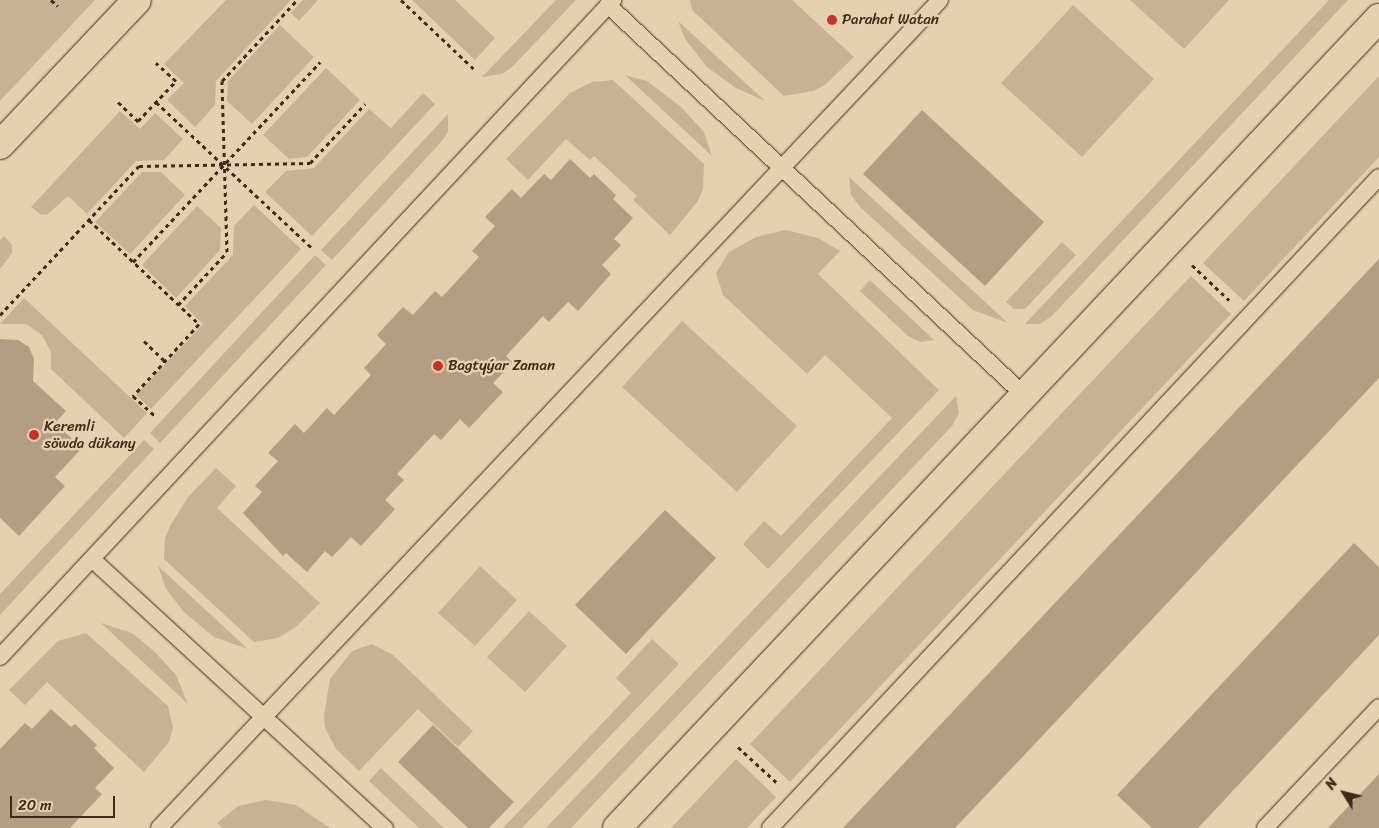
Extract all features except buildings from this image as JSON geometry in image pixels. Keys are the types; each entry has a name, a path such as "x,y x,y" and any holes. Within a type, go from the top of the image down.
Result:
{"street":[{"path":"0,144 137,0"},
{"path":"617,828 1379,18"}],"lane":[{"path":"159,828 940,0"},
{"path":"0,658 611,3 781,168 1024,395"},
{"path":"770,828 1379,177"},
{"path":"92,559 385,828"},
{"path":"1265,828 1379,707"}],"path":[{"path":"52,0 58,6"},
{"path":"178,305 227,252 222,81 297,0"},
{"path":"401,0 476,72"},
{"path":"133,262 320,62"},
{"path":"118,102 138,122 176,81 156,63"},
{"path":"156,102 312,248"},
{"path":"0,316 139,166 310,163 365,104"},
{"path":"88,220 199,324 133,396 155,416"},
{"path":"1197,270 1231,301"},
{"path":"144,341 164,362"},
{"path":"743,751 783,789"}],"shaded area":[{"path":"0,0 95,0 0,101"},
{"path":"226,0 291,0 216,81 215,105 195,127 167,100 184,83 164,64"},
{"path":"303,0 318,0 299,21 291,13"},
{"path":"412,0 455,0 495,38 475,60"},
{"path":"556,0 576,0 512,67 502,74 482,77"},
{"path":"690,0 792,0 854,57 825,85 813,91 784,96 692,10"},
{"path":"1130,0 1229,0 1184,49"},
{"path":"1329,0 1348,0 1052,316 1040,324 1025,324"},
{"path":"1073,5 1154,79 1082,157 1001,83"},
{"path":"678,21 765,101 736,88 707,67 685,39"},
{"path":"280,25 314,57 252,124 227,101 228,81"},
{"path":"326,68 360,100 307,157 289,159 263,135"},
{"path":"625,75 647,81 681,107 704,132 712,156"},
{"path":"1379,76 1379,157 1244,301 1203,263"},
{"path":"613,80 704,164 703,189 698,201 670,235 633,200 637,196 594,156 590,160 566,139 528,180 506,159 570,93 592,82"},
{"path":"423,93 435,104 312,236 265,192 286,171 314,168 369,109 391,128"},
{"path":"120,111 140,129 155,113 183,139 164,160 136,161 87,214 68,196 48,214 41,215 31,207"},
{"path":"448,114 448,132 442,141 332,260 321,250"},
{"path":"142,172 161,172 185,195 130,254 95,222"},
{"path":"849,177 1008,323 973,310 860,207 851,195"},
{"path":"254,205 301,249 151,409 136,395 203,324 185,306 233,255 234,226"},
{"path":"197,206 221,228 220,250 176,298 142,265"},
{"path":"786,230 818,238 840,251 818,274 939,390 768,569 743,544 764,521 781,536 892,418 825,355 807,374 723,295 716,273 729,252 756,237"},
{"path":"4,236 12,245 12,253 0,269 0,240"},
{"path":"1062,242 1076,255 1025,309 1014,309 1006,302"},
{"path":"315,255 326,265 160,443 150,433"},
{"path":"1191,276 1231,314 790,782 750,744"},
{"path":"870,280 934,340 920,342 908,336 860,291"},
{"path":"24,298 147,413 124,438 51,369 51,352 42,335 26,324 0,324"},
{"path":"682,321 797,426 737,492 622,387"},
{"path":"956,396 959,413 952,426 571,828 546,828"},
{"path":"144,440 154,449 0,615 0,594"},
{"path":"216,468 236,486 217,508 320,603 296,627 278,638 254,642 164,559 165,538 170,526 189,496"},
{"path":"158,566 248,649 214,637 184,612 166,589"},
{"path":"480,566 517,600 475,646 438,613"},
{"path":"529,611 567,646 525,692 487,657"},
{"path":"101,623 132,633 155,652 176,675 188,704"},
{"path":"86,633 168,706 173,727 169,742 144,772 47,682 25,705 9,690 58,641"},
{"path":"652,639 679,664 522,828 503,828 631,693 616,678"},
{"path":"372,644 393,655 473,731 458,747 418,709 359,771 336,749 325,728 324,716 330,679 352,651"},
{"path":"736,759 776,797 747,828 671,828"},
{"path":"381,768 444,828 419,828 369,781"},
{"path":"266,800 296,805 330,828 222,828 217,823 238,806"}],"place":[{"name":"Parahat Watan","path":"832,20"},
{"name":"Bagtyýar Zaman","path":"438,366"},
{"name":"Keremli söwda dükany","path":"34,435"}]}
